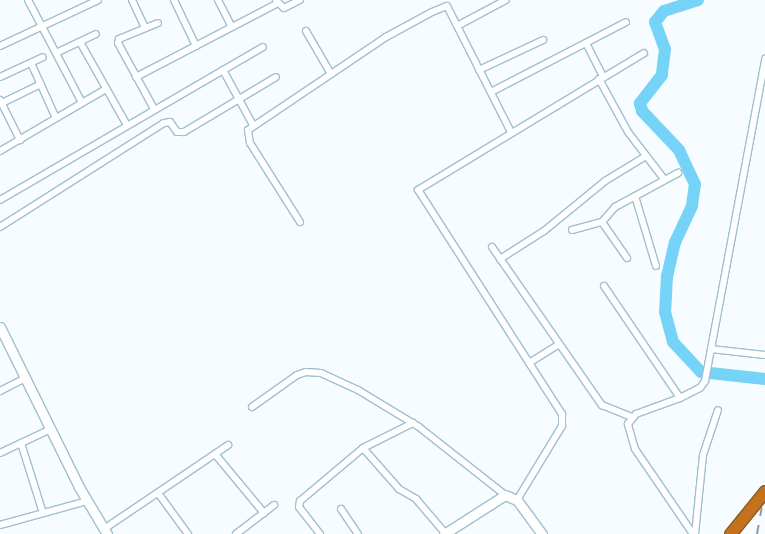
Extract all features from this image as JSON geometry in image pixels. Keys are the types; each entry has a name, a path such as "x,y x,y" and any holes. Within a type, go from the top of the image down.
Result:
{"highway":[{"path":"730,534 765,491"}],"street":[{"path":"28,0 82,103"},
{"path":"0,46 98,0"},
{"path":"132,0 145,28"},
{"path":"174,0 196,46"},
{"path":"218,0 232,27"},
{"path":"136,77 232,27 277,1 284,8 300,0"},
{"path":"457,26 506,0"},
{"path":"300,222 250,143 248,130 416,19 446,3 511,132"},
{"path":"491,92 626,22"},
{"path":"154,109 118,42 120,39 158,23"},
{"path":"306,32 331,74"},
{"path":"56,53 96,34"},
{"path":"480,70 543,40"},
{"path":"80,42 127,125"},
{"path":"586,43 624,126 664,179"},
{"path":"0,199 263,47"},
{"path":"517,500 563,420 529,362 418,193 423,185 644,53"},
{"path":"0,77 42,57"},
{"path":"492,247 558,345 602,405 632,417 700,388 706,376 738,215 765,59"},
{"path":"31,63 56,118"},
{"path":"223,70 253,125"},
{"path":"0,227 164,123 170,122 180,133 240,100 276,77"},
{"path":"20,140 1,102 41,84"},
{"path":"0,151 106,89"},
{"path":"500,259 544,231 605,181 646,156"},
{"path":"572,230 602,222 615,207 678,172"},
{"path":"635,196 656,266"},
{"path":"602,222 627,258"},
{"path":"604,286 680,398"},
{"path":"0,327 4,343 26,378 87,501 105,531 228,445"},
{"path":"529,362 558,345"},
{"path":"710,352 765,354"},
{"path":"252,408 297,375 313,371 336,378 413,423 505,495 517,500 542,534"},
{"path":"0,391 26,378"},
{"path":"694,534 703,455 718,410"},
{"path":"632,417 627,429 635,449 694,534"},
{"path":"320,534 298,504 363,448 413,423"},
{"path":"0,453 51,429"},
{"path":"21,443 43,513"},
{"path":"363,448 399,489 416,499 444,534 505,495"},
{"path":"215,454 264,513"},
{"path":"158,494 188,534"},
{"path":"0,526 87,501"},
{"path":"236,534 274,506"},
{"path":"340,509 358,534"}],"waterway":[{"path":"698,0 664,11 655,22 665,49 662,75 640,103 642,111 679,150 695,184 692,206 675,242 667,276 665,312 673,342 701,372 765,379"}],"railway":[{"path":"757,534 765,489"}]}
